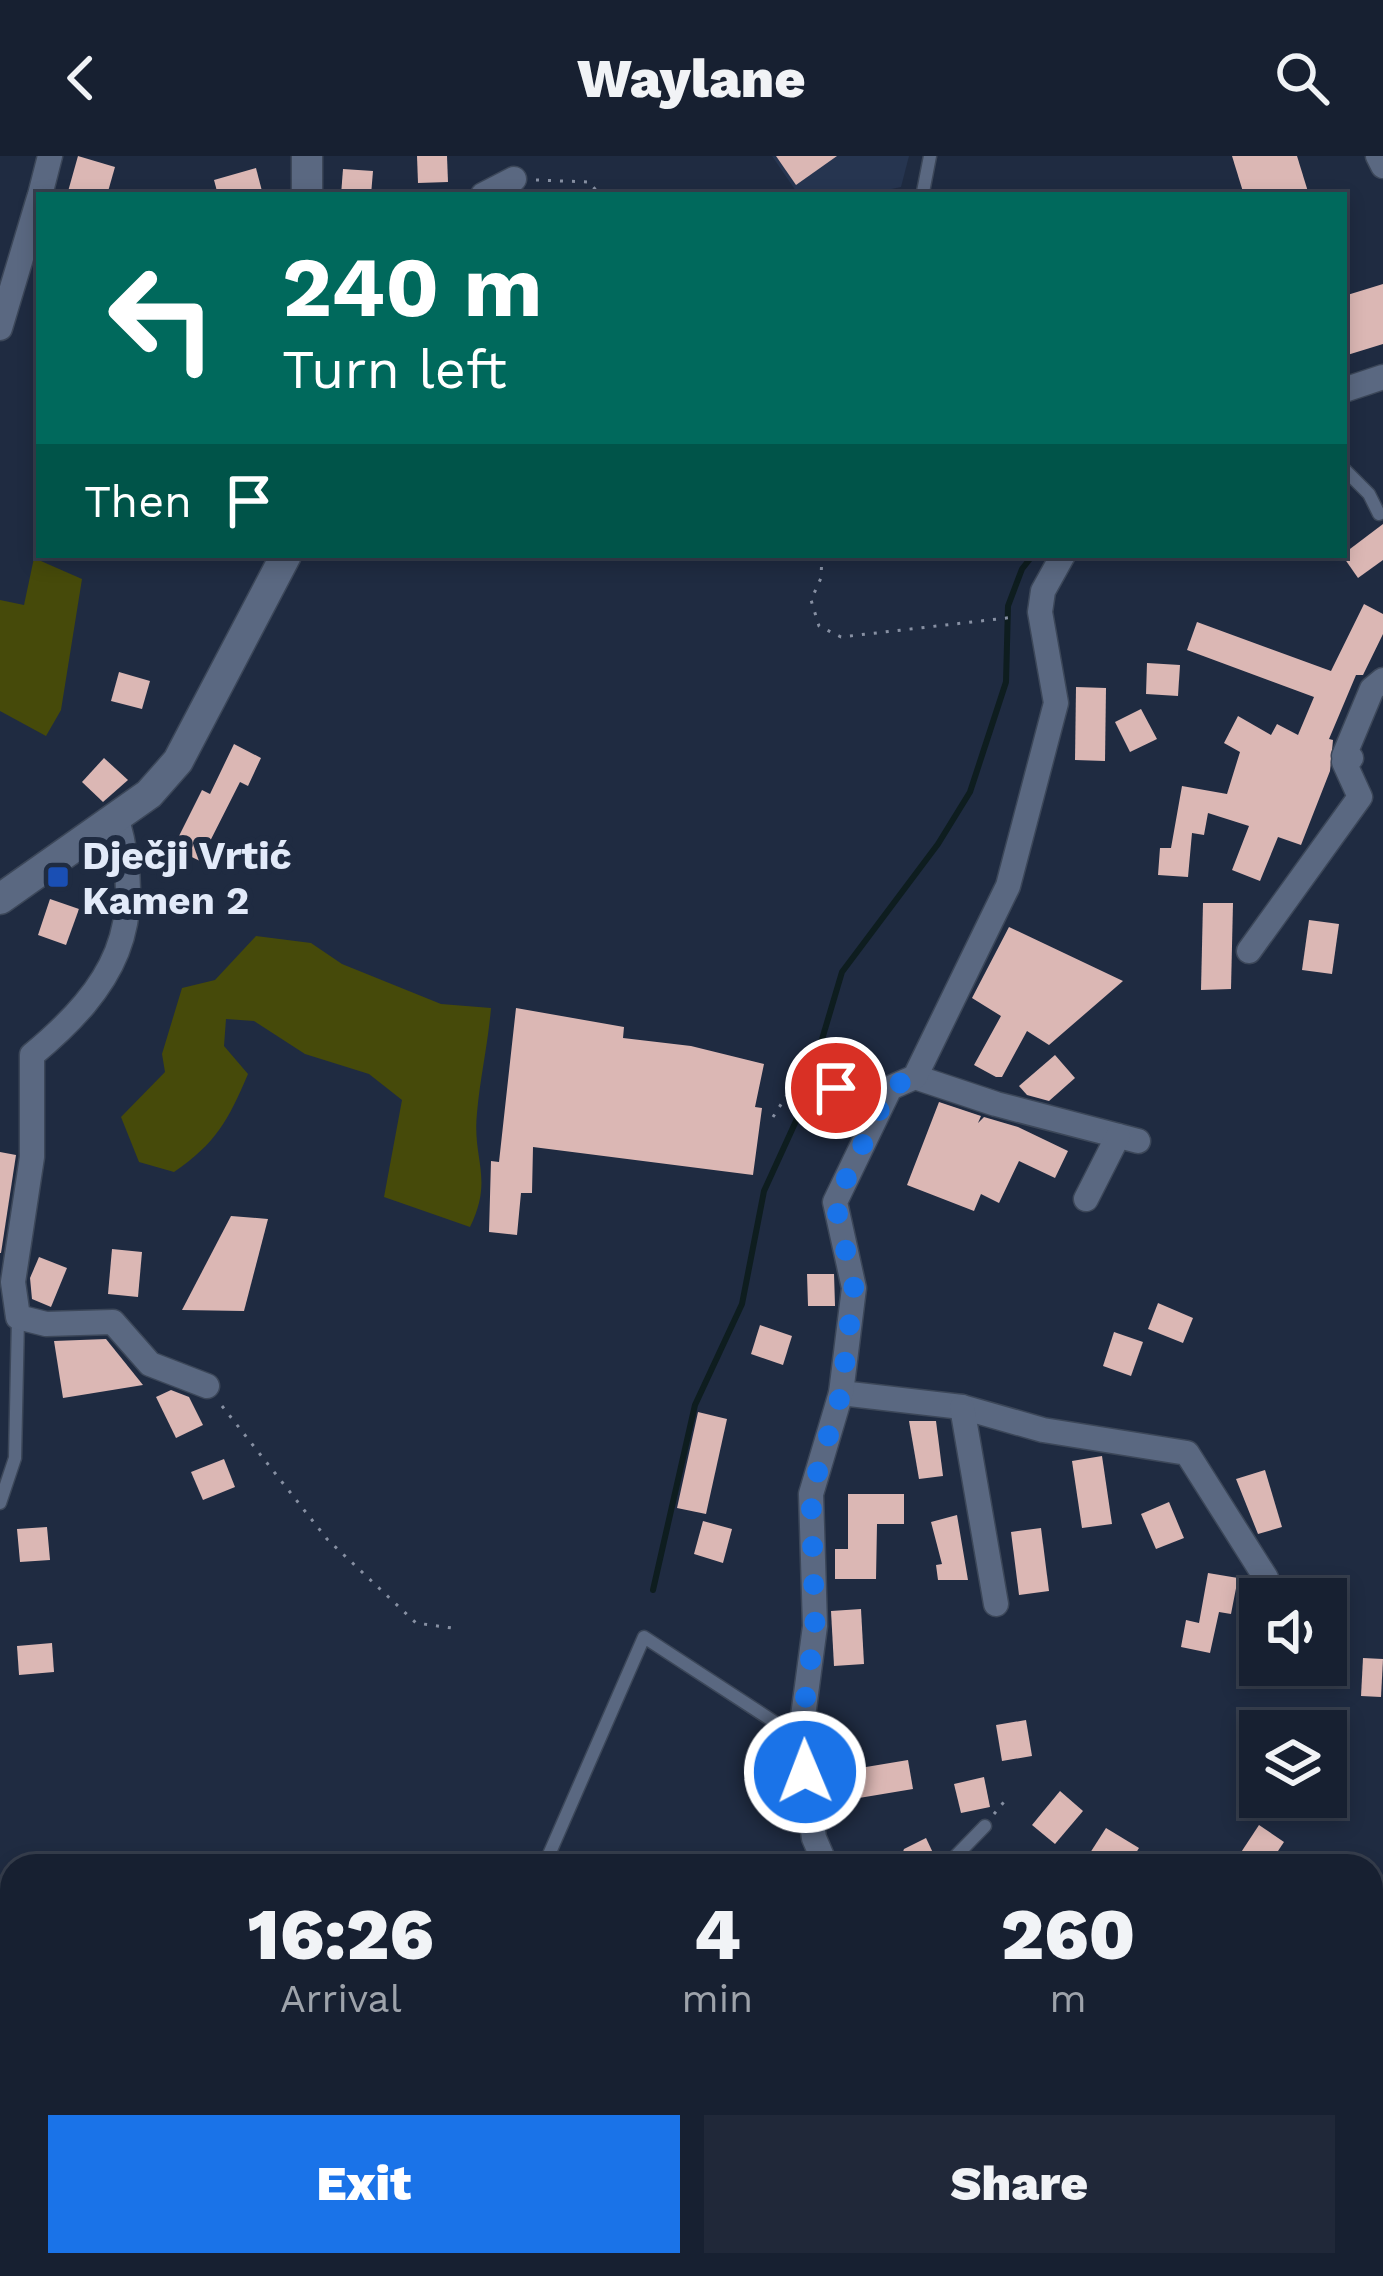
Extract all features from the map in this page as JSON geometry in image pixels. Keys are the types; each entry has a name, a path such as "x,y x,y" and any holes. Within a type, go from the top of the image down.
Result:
{"street":[{"path":"40,192 50,156"},
{"path":"307,156 307,192"},
{"path":"1378,156 1383,166"},
{"path":"488,192 514,179"},
{"path":"0,328 36,206"},
{"path":"1347,389 1383,377"},
{"path":"0,899 117,819 149,794 178,761 284,558"},
{"path":"908,1080 1007,886 1056,703 1040,612 1043,591 1062,558"},
{"path":"1249,951 1360,797 1344,762 1351,758 1344,756 1372,689 1383,680"},
{"path":"117,819 131,884 125,936 114,966 75,1019 32,1055 32,1157 13,1282 18,1317 46,1324 112,1322 150,1364 207,1386"},
{"path":"821,1854 814,1838 800,1739 815,1626 811,1494 841,1394 854,1288 835,1202 890,1088 908,1080 1128,1138 1086,1199"},
{"path":"841,1394 962,1408 1043,1430 1187,1454 1266,1578"},
{"path":"962,1408 996,1604"}],"lane":[{"path":"923,192 930,156"},
{"path":"1347,472 1370,494 1379,514"},
{"path":"0,1502 16,1458 18,1317"},
{"path":"549,1854 644,1637 800,1739"},
{"path":"958,1854 985,1826"}],"path":[{"path":"514,179 589,182 597,192"},
{"path":"822,558 821,578 811,600 819,626 841,638 1015,617"},
{"path":"772,1117 792,1087 816,1093 866,1080 908,1080"},
{"path":"207,1386 327,1538 416,1623 459,1629"},
{"path":"985,1826 1008,1797"}],"shaded area":[{"path":"772,156 909,156 901,187 877,192 797,192"},
{"path":"34,558 82,579 61,710 46,736 0,711 0,600 24,605"},
{"path":"256,936 311,943 342,964 441,1004 491,1008 477,1113 481,1195 470,1227 384,1197 402,1100 369,1074 305,1054 254,1021 226,1019 224,1046 248,1074 211,1141 174,1172 139,1162 121,1117 165,1072 162,1054 182,988 215,980"}],"building":[{"path":"78,156 115,167 108,192 68,192"},
{"path":"417,156 447,156 448,182 418,183"},
{"path":"776,156 837,156 796,185"},
{"path":"1232,156 1297,156 1308,192 1243,192"},
{"path":"256,168 262,192 217,192 214,180"},
{"path":"343,169 373,171 371,192 341,192"},
{"path":"1383,284 1383,344 1347,355 1347,295"},
{"path":"1383,524 1383,560 1358,578 1344,558"},
{"path":"1364,604 1383,614 1383,634 1363,675 1356,675 1329,739 1333,740 1330,771 1301,845 1278,837 1260,881 1232,870 1249,826 1208,813 1204,835 1192,833 1188,877 1158,875 1160,848 1171,848 1182,786 1227,794 1240,752 1224,743 1238,716 1271,735 1277,724 1298,735 1314,697 1187,650 1197,622 1331,671"},
{"path":"1147,663 1180,665 1178,696 1146,694"},
{"path":"119,672 150,681 142,709 111,701"},
{"path":"1076,687 1106,688 1105,761 1075,760"},
{"path":"1141,709 1157,739 1130,752 1115,722"},
{"path":"234,744 261,758 248,786 240,782 200,861 173,848 202,790 210,794"},
{"path":"104,758 128,780 103,802 82,782"},
{"path":"50,899 79,909 66,945 38,935"},
{"path":"1203,903 1233,903 1231,989 1201,990"},
{"path":"1309,920 1339,924 1332,974 1302,970"},
{"path":"1009,927 1123,981 1049,1045 1027,1031 1002,1077 996,1077 974,1065 1001,1016 972,998"},
{"path":"516,1008 624,1027 623,1038 691,1046 764,1064 755,1107 762,1108 753,1175 533,1147 532,1193 521,1193 517,1235 489,1232 491,1161 499,1162"},
{"path":"1055,1055 1075,1078 1049,1101 1027,1095 1019,1086"},
{"path":"939,1102 981,1116 978,1123 984,1117 1018,1127 1068,1151 1055,1178 1019,1161 999,1203 981,1194 974,1211 907,1185"},
{"path":"0,1152 16,1155 1,1253 0,1253"},
{"path":"231,1216 268,1219 244,1311 182,1310"},
{"path":"112,1249 142,1252 138,1297 108,1294"},
{"path":"39,1257 67,1268 51,1307 32,1299 30,1278"},
{"path":"807,1274 834,1274 835,1306 808,1306"},
{"path":"1158,1303 1193,1318 1183,1343 1148,1329"},
{"path":"760,1325 792,1336 783,1365 751,1354"},
{"path":"1114,1332 1143,1342 1131,1376 1103,1366"},
{"path":"106,1339 143,1385 63,1398 54,1341"},
{"path":"171,1390 189,1397 203,1425 176,1438 156,1397"},
{"path":"698,1412 727,1419 706,1514 677,1508"},
{"path":"909,1421 936,1421 943,1476 919,1479"},
{"path":"1102,1456 1112,1524 1082,1528 1072,1461"},
{"path":"224,1459 235,1487 203,1500 191,1472"},
{"path":"1265,1470 1282,1527 1258,1534 1236,1479"},
{"path":"848,1494 904,1494 904,1524 877,1524 876,1579 835,1579 835,1549 848,1549"},
{"path":"1169,1502 1184,1538 1156,1549 1141,1514"},
{"path":"957,1515 968,1580 938,1580 936,1565 942,1564 931,1522"},
{"path":"703,1521 732,1529 723,1563 694,1554"},
{"path":"47,1527 50,1560 20,1562 17,1529"},
{"path":"1041,1528 1049,1591 1019,1595 1011,1532"},
{"path":"1208,1573 1238,1578 1231,1614 1219,1612 1210,1653 1181,1647 1186,1620 1199,1623"},
{"path":"861,1609 864,1664 834,1666 831,1611"},
{"path":"52,1643 54,1672 19,1675 17,1646"},
{"path":"1363,1658 1383,1659 1381,1697 1361,1696"},
{"path":"1026,1720 1032,1756 1002,1761 996,1725"},
{"path":"908,1760 913,1789 847,1800 842,1771"},
{"path":"984,1777 990,1807 961,1813 954,1784"},
{"path":"1060,1791 1083,1811 1055,1844 1032,1825"},
{"path":"1259,1825 1284,1842 1276,1854 1240,1854"},
{"path":"1106,1828 1139,1848 1135,1854 1090,1853"},
{"path":"926,1838 934,1854 902,1854"}],"waterway":[{"path":"653,1590 695,1405 742,1304 764,1191 801,1110 842,972 938,844 970,792 1006,682 1008,606 1031,558"}],"place":[{"name":"Dječji Vrtić Kamen 2","path":"58,877"}],"route":[{"path":"805,1772 800,1739 815,1626 811,1494 841,1394 854,1288 835,1202 890,1088 901,1083 866,1080 836,1088"}]}
